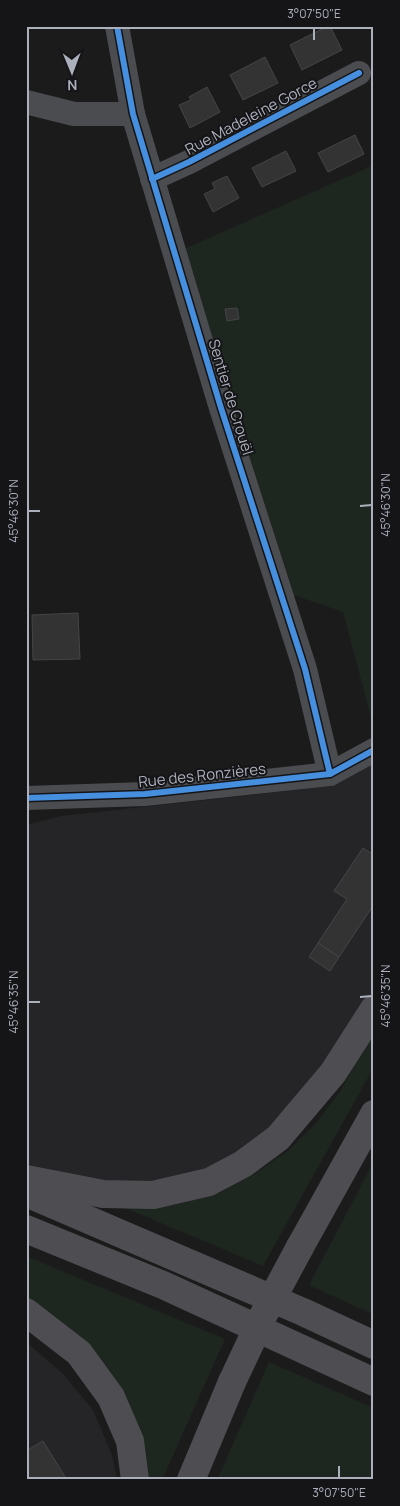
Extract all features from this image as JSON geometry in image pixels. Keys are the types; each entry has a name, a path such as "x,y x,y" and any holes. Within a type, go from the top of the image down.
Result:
{"highway":[{"path":"26,1179 103,1194 153,1196 209,1182 243,1164 278,1138 333,1073 374,1009"},
{"path":"191,1480 232,1382 264,1314 374,1114"},
{"path":"26,1193 294,1308 374,1345"},
{"path":"26,1229 163,1285 374,1382"},
{"path":"26,1312 79,1353 111,1397 130,1441 135,1480"}],"street":[{"name":"Sentier de Crouël","path":"118,26 133,114 220,408 305,669 330,774"},
{"name":"Rue Madeleine Gorce","path":"152,179 189,162 359,73"},
{"path":"26,102 74,114 133,114"},
{"name":"Rue des Ronzières","path":"26,798 145,794 330,774 374,750"}],"shaded area":[{"path":"374,165 374,729 343,612 279,590 175,253"},
{"path":"374,762 374,991 326,1069 271,1130 207,1172 106,1188 26,1165 26,825 61,816 332,786"},
{"path":"374,1031 374,1067 263,1266 125,1208 174,1205 219,1193 254,1174 289,1150 317,1122 341,1090 361,1051"},
{"path":"374,1161 374,1315 309,1285"},
{"path":"26,1256 225,1339 162,1480 149,1480 140,1437 26,1302"},
{"path":"26,1342 62,1373 93,1410 112,1455 117,1480 26,1480"},
{"path":"269,1362 374,1408 374,1480 217,1480"}],"building":[{"path":"330,26 342,50 302,70 290,45"},
{"path":"265,57 278,83 243,100 230,75"},
{"path":"207,87 220,112 190,128 179,105 191,100 189,97"},
{"path":"355,135 364,154 328,172 318,153"},
{"path":"286,151 296,171 262,187 252,168"},
{"path":"227,176 239,198 213,212 204,194 215,189 212,183"},
{"path":"237,308 239,319 227,321 225,309"},
{"path":"78,613 80,659 33,660 32,615"},
{"path":"363,848 374,855 374,904 339,957 318,943 347,899 334,891"},
{"path":"318,943 339,957 330,971 309,957"},
{"path":"43,1441 67,1480 26,1480 26,1451"}],"cycle path":[{"path":"117,26 133,114 221,408 305,669 330,774"},
{"path":"152,179 189,162 359,73"},
{"path":"26,798 145,794 330,774 374,750"}]}
